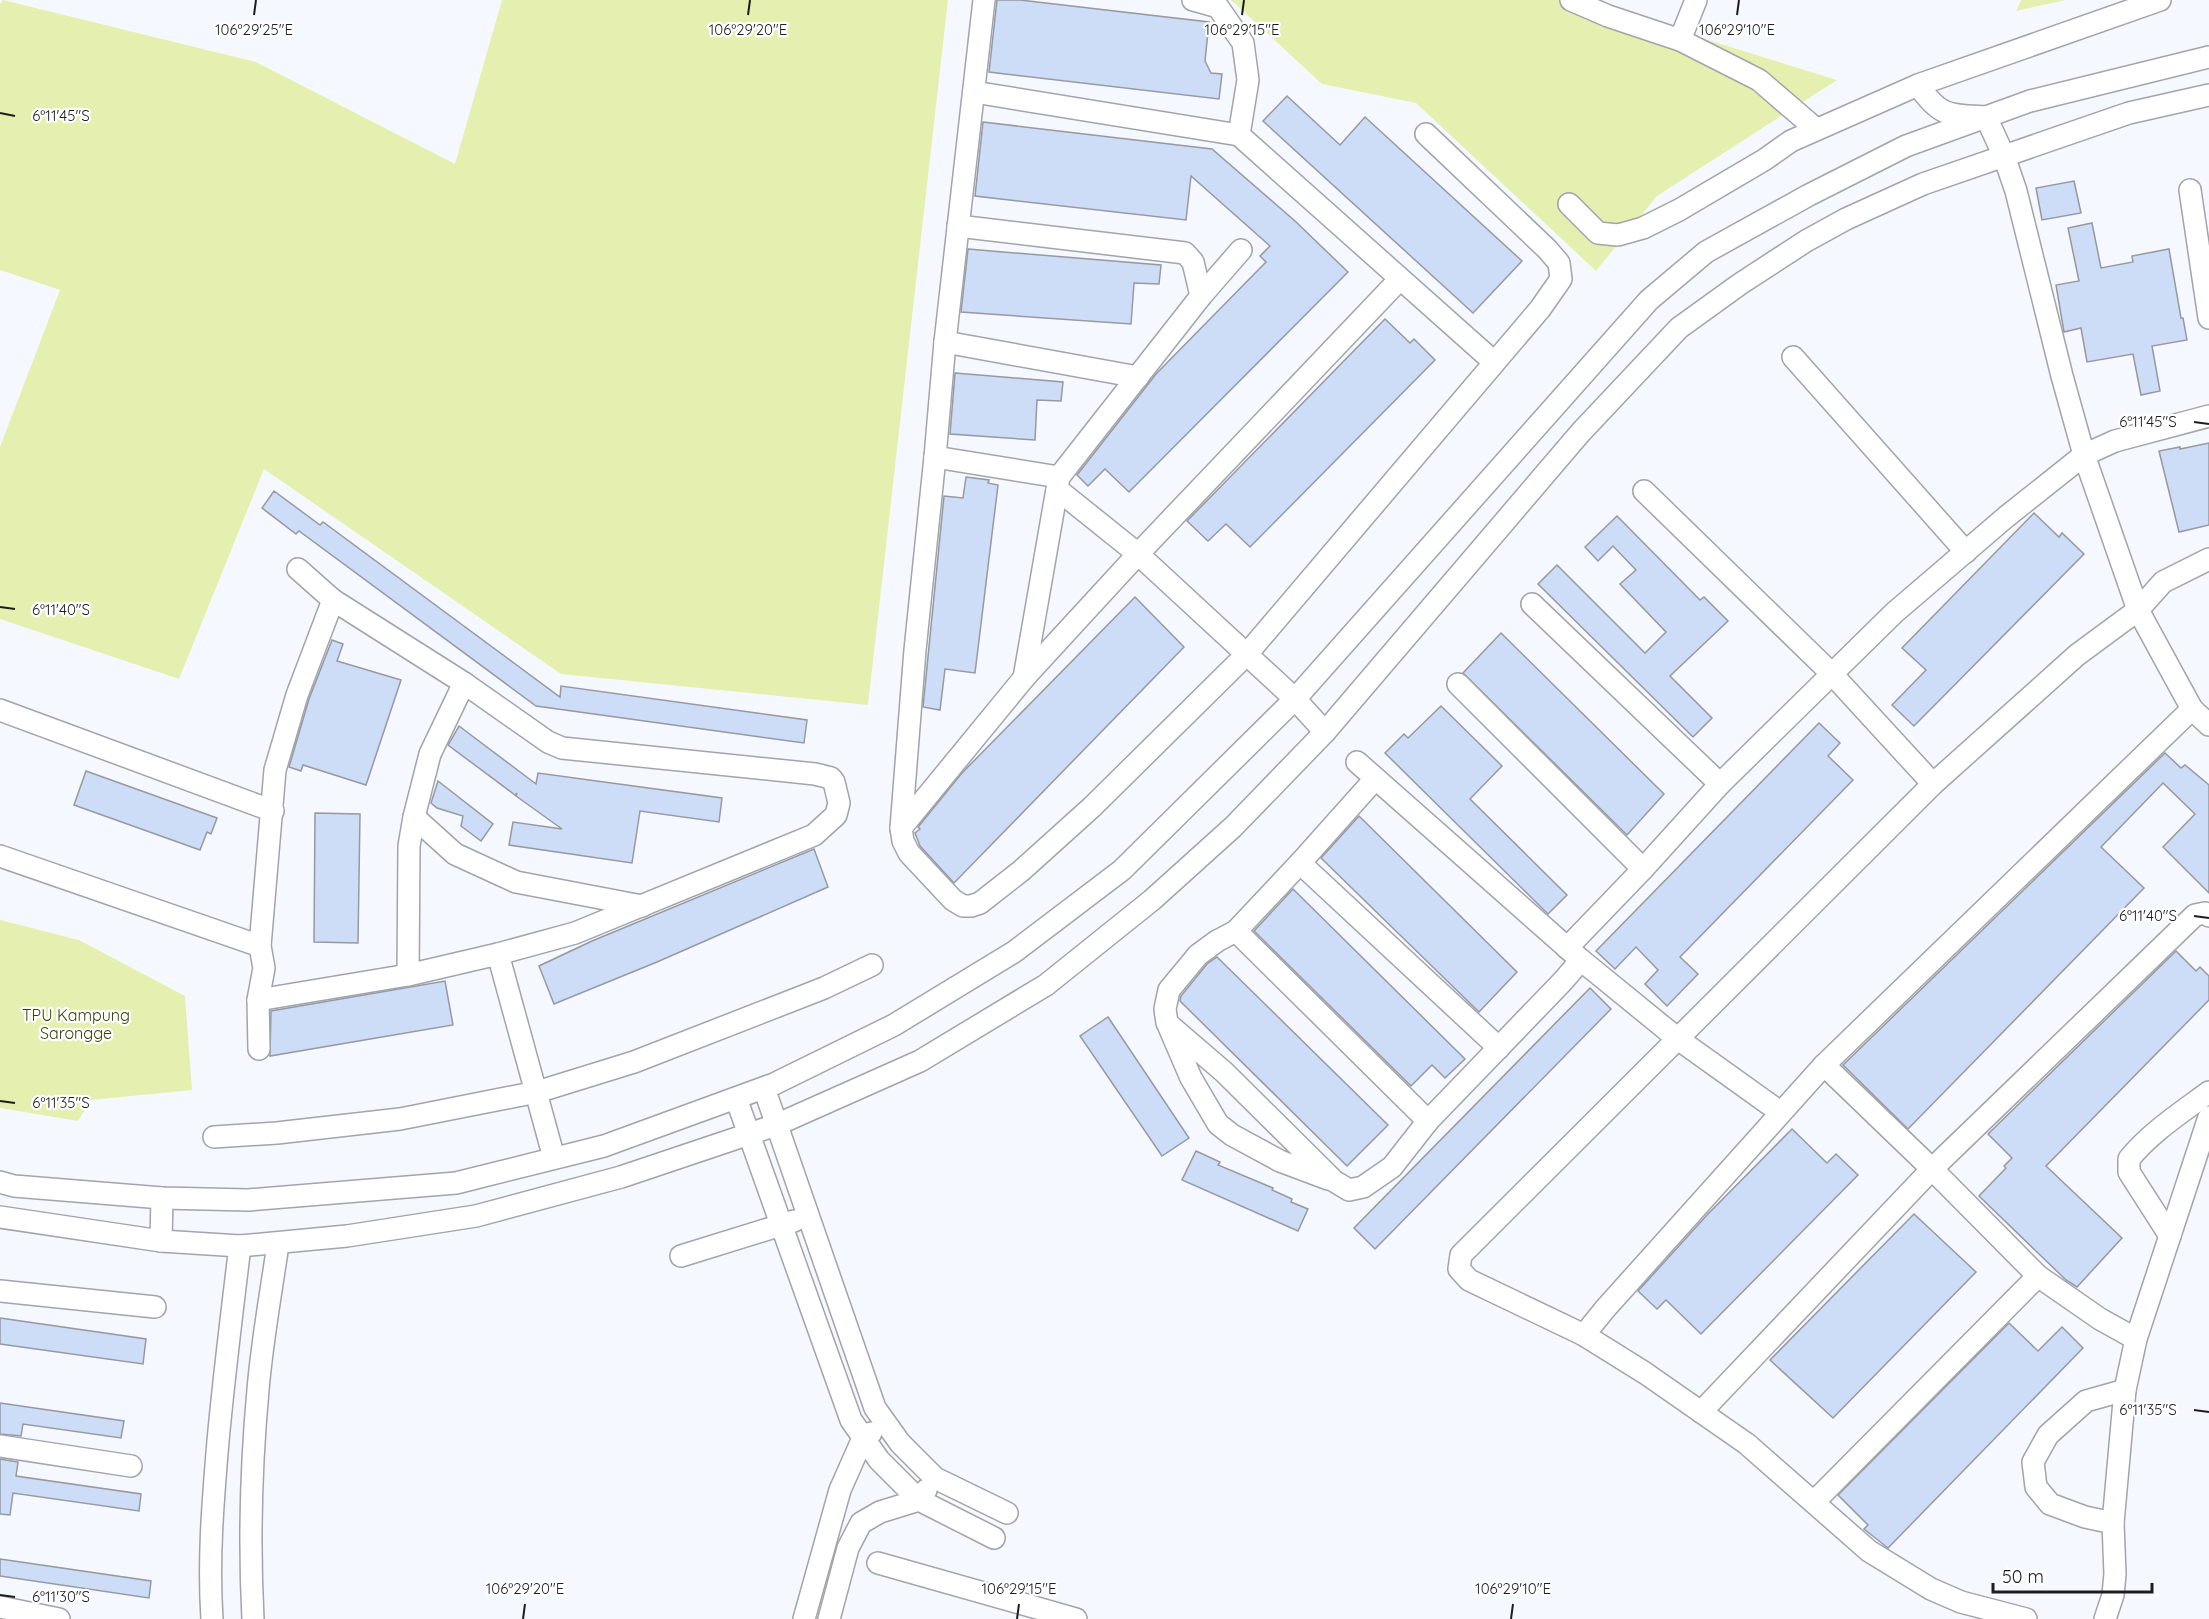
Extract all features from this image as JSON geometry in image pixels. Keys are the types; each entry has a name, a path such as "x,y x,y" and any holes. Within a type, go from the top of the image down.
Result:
{"street":[{"path":"984,0 945,342 936,457 915,650 901,828 903,842 909,853 953,900 963,906 980,903 1058,839 1247,654 1551,294 1561,279 1559,263 1547,249 1426,134"},
{"path":"1193,0 1218,7 1243,43 1248,80 1239,135"},
{"path":"1571,0 1608,16 1680,40 1760,80 1816,129"},
{"path":"1680,40 1696,0"},
{"path":"1569,204 1598,233 1618,235 1643,228 1679,210 1764,160 1791,141 1816,129 1918,85 2160,0"},
{"path":"0,1182 14,1186 162,1198 248,1200 456,1183 604,1146 764,1088 894,1025 1014,951 1122,870 1295,699 1649,300 1706,252 1809,195 1906,147 2030,100 2209,57"},
{"path":"1918,85 1928,100 1951,115 1986,117"},
{"path":"974,92 1239,135 1399,280 1494,362"},
{"path":"0,1217 161,1241 240,1246 346,1236 476,1216 621,1176 776,1125 920,1061 1046,985 1152,900 1233,827 1325,732 1581,432 1679,328 1806,241 1846,219 1923,184 2129,113 2209,95"},
{"path":"1986,117 2004,156 2016,191 2084,454 2138,610 2192,709 2209,725"},
{"path":"2190,190 2209,318"},
{"path":"957,226 1185,253 1193,262 1201,296"},
{"path":"1024,678 1058,483 1201,296 1241,250"},
{"path":"901,828 1024,678 1138,554 1399,280"},
{"path":"945,342 1138,377"},
{"path":"1793,357 1966,552"},
{"path":"1375,779 1236,931 1198,955 1169,990 1165,1009 1167,1023 1191,1078 1218,1124 1232,1136 1280,1161 1334,1181 1349,1190 1363,1187 1392,1167 1428,1121 1499,1048 1643,869 1720,784 1893,613 2084,454 2115,441 2209,416"},
{"path":"936,457 1058,483 1247,654 1295,699 1325,732"},
{"path":"1644,491 1832,674 1933,783"},
{"path":"2026,1619 1961,1602 1931,1588 1869,1551 1747,1444 1645,1373 1584,1335 1469,1280 1459,1269 1461,1255 1933,783 2077,655 2138,610 2163,582 2209,559"},
{"path":"258,1000 408,975 575,933 814,835 836,815 839,803 831,778 815,774 562,748 548,742 464,683 333,600 298,569"},
{"path":"259,1048 258,1000 264,968 260,946 275,770 297,695 333,600"},
{"path":"1532,604 1720,784"},
{"path":"408,975 409,846 414,817 430,754 464,683"},
{"path":"1458,684 1643,869"},
{"path":"1584,1335 1824,1065 2192,709"},
{"path":"0,710 273,811"},
{"path":"1357,762 1574,954 1678,1039 1780,1112"},
{"path":"414,817 456,854 516,882 642,906"},
{"path":"0,856 260,946"},
{"path":"1300,863 1499,1048"},
{"path":"1701,1412 1932,1169 2195,915 2209,916"},
{"path":"1236,931 1428,1121"},
{"path":"498,954 554,1158"},
{"path":"214,1137 277,1133 400,1119 537,1092 645,1058 824,988 872,965"},
{"path":"1167,1023 1224,1072 1334,1181"},
{"path":"1824,1065 2038,1276 2100,1319 2136,1339"},
{"path":"764,1088 875,1408 900,1443 935,1478 1006,1513"},
{"path":"2170,1236 2129,1172 2129,1159 2170,1121 2209,1092"},
{"path":"736,1098 851,1420 879,1460 919,1500 994,1538"},
{"path":"2105,1619 2114,1595 2113,1524 2125,1390 2136,1339 2209,1117"},
{"path":"161,1241 162,1198"},
{"path":"681,1256 808,1216"},
{"path":"253,1619 250,1567 258,1388 278,1244"},
{"path":"212,1619 210,1581 212,1516 219,1430 240,1246"},
{"path":"1814,1502 2038,1276"},
{"path":"0,1291 154,1306"},
{"path":"2113,1524 2085,1517 2050,1504 2036,1487 2033,1462 2048,1435 2086,1401 2125,1390"},
{"path":"804,1619 840,1490 863,1438 886,1423"},
{"path":"219,1430 255,1434"},
{"path":"0,1446 131,1466"},
{"path":"829,1619 848,1548 861,1523 880,1512 919,1500 935,1478"},
{"path":"878,1563 1076,1619"},
{"path":"0,1607 59,1619"}],"green space":[{"path":"3,0 256,62 455,164 502,0 948,0 868,705 561,674 264,469 179,679 0,619 0,447 60,290 0,270 0,4"},
{"path":"1231,0 1579,0 1837,80 1657,196 1596,271 1416,103 1322,84"},
{"path":"2021,0 2066,0 2016,11"},
{"name":"TPU Kampung Sarongge","path":"0,920 79,940 185,996 192,1090 91,1100 78,1121 0,1108"}],"building":[{"path":"997,0 1020,0 1209,22 1205,61 1211,73 1222,74 1219,99 989,72"},
{"path":"1287,96 1340,145 1365,117 1522,261 1473,313 1263,121"},
{"path":"983,122 1212,149 1295,221 1348,272 1129,492 1105,469 1088,486 1077,475 1156,374 1266,262 1260,256 1270,246 1191,176 1186,220 975,196"},
{"path":"2074,181 2081,213 2042,220 2036,188"},
{"path":"2092,223 2101,268 2133,262 2132,256 2169,249 2187,340 2152,346 2160,391 2141,395 2133,354 2087,362 2081,328 2064,332 2056,285 2079,281 2068,228"},
{"path":"968,249 1161,265 1159,284 1134,283 1131,324 961,312"},
{"path":"1385,319 1410,343 1414,339 1435,360 1250,547 1226,524 1208,541 1187,521"},
{"path":"955,373 1063,382 1061,401 1037,400 1035,440 950,434"},
{"path":"2209,443 2209,525 2179,532 2159,451"},
{"path":"966,477 989,480 988,483 998,485 975,673 945,669 940,710 923,707 944,496 963,498"},
{"path":"274,491 320,525 323,522 560,697 561,686 807,720 804,743 536,706 299,531 296,534 262,508"},
{"path":"2034,513 2059,537 2062,533 2084,554 1914,726 1892,705 1926,670 1902,648"},
{"path":"1617,516 1700,600 1704,597 1728,621 1670,676 1712,718 1693,737 1538,584 1557,565 1645,653 1666,632 1620,584 1636,570 1613,546 1598,561 1585,547"},
{"path":"1135,597 1184,647 954,883 920,846 915,833 920,829 918,827 962,773"},
{"path":"1501,633 1664,794 1627,835 1463,673"},
{"path":"332,640 343,644 337,661 401,680 366,785 303,765 301,771 289,767 309,699"},
{"path":"1441,706 1502,766 1470,799 1567,895 1548,914 1385,753 1404,734 1408,738"},
{"path":"1819,723 1840,743 1828,756 1853,780 1680,957 1698,974 1667,1006 1645,984 1658,970 1636,947 1615,969 1596,951"},
{"path":"459,726 536,784 538,773 722,798 719,822 640,811 632,863 509,845 513,822 562,829 516,796 517,793 515,795 448,745"},
{"path":"2165,753 2181,768 2185,765 2209,785 2209,893 2163,847 2195,814 2163,783 2101,847 2144,888 1908,1129 1843,1065"},
{"path":"86,771 217,818 211,834 207,832 200,850 74,805"},
{"path":"438,781 493,824 481,841 461,826 463,816 437,808 431,803"},
{"path":"315,813 360,814 358,943 314,942"},
{"path":"1359,816 1517,972 1479,1012 1321,858"},
{"path":"814,849 828,887 657,962 554,1004 539,966 592,941"},
{"path":"1293,889 1465,1059 1445,1078 1432,1065 1411,1086 1254,931"},
{"path":"2176,951 2196,971 2200,967 2209,976 2209,1000 2046,1166 2122,1238 2077,1287 2066,1280 1979,1196 2006,1168 2004,1166 2012,1158 1988,1134"},
{"path":"1217,957 1388,1125 1347,1166 1180,1001 1181,996 1207,964"},
{"path":"445,981 453,1025 270,1056 271,1011"},
{"path":"1590,988 1611,1009 1375,1249 1354,1228"},
{"path":"1108,1017 1189,1138 1162,1156 1080,1036"},
{"path":"1792,1129 1827,1163 1836,1154 1858,1175 1701,1334 1666,1300 1657,1309 1638,1291 1707,1215"},
{"path":"1196,1151 1220,1162 1218,1165 1273,1188 1272,1190 1292,1199 1291,1202 1308,1209 1298,1231 1182,1180"},
{"path":"1914,1214 1976,1272 1833,1418 1770,1360"},
{"path":"0,1318 146,1339 143,1364 0,1344"},
{"path":"2009,1323 2038,1351 2062,1327 2083,1348 1888,1548 1864,1529 1868,1525 1838,1495"},
{"path":"0,1403 124,1421 121,1438 23,1424 21,1436 0,1434"},
{"path":"0,1459 18,1462 16,1476 141,1494 139,1511 13,1493 10,1515 0,1514"},
{"path":"0,1559 151,1581 149,1598 0,1576"}]}
